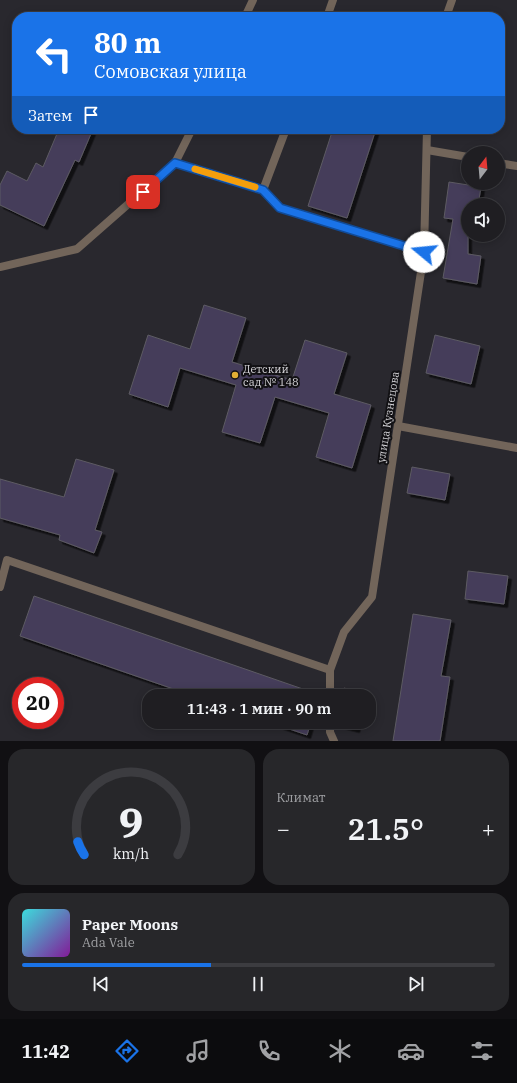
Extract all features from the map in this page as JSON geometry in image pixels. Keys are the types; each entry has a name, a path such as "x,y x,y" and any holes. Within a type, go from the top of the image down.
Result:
{"street":[{"path":"247,12 253,0"},
{"path":"329,12 333,0"},
{"path":"448,12 452,0"},
{"path":"0,267 77,249 175,163 190,134"},
{"path":"263,190 284,134"},
{"name":"улица Кузнецова","path":"330,689 330,670 344,632 372,597 424,252 427,134"},
{"path":"427,150 461,156"},
{"path":"175,163 263,190 280,208 424,252"},
{"path":"505,164 517,166"},
{"path":"398,426 517,448"},
{"path":"0,587 7,560 330,670"},
{"path":"330,729 334,741"}],"building":[{"path":"57,134 91,134 79,162 75,160 44,226 0,205 0,185 7,171 27,181 36,163 43,167"},
{"path":"331,134 374,134 347,218 308,206"},
{"path":"449,182 461,184 461,190 480,190 479,198 461,198 461,242 468,242 468,254 481,256 477,284 443,278 453,219 444,218"},
{"path":"204,305 246,318 232,362 292,380 305,340 347,353 334,394 371,405 352,468 316,457 329,413 275,397 260,443 222,432 236,385 180,368 168,407 129,394 148,335 190,349"},
{"path":"435,335 480,346 471,384 426,373"},
{"path":"76,459 114,470 95,530 102,532 94,553 59,540 60,535 0,518 0,479 64,497"},
{"path":"412,467 450,474 445,500 407,493"},
{"path":"468,571 508,576 504,604 465,599"},
{"path":"34,596 303,689 173,689 20,636"},
{"path":"413,614 451,620 441,676 450,677 440,741 393,741"},
{"path":"289,729 309,729 307,735"}],"slow traffic":[{"path":"195,169 255,187"}],"place":[{"name":"Детский сад № 148","path":"235,375"}],"route":[{"path":"143,192 175,163 263,190 280,208 424,252"}]}
